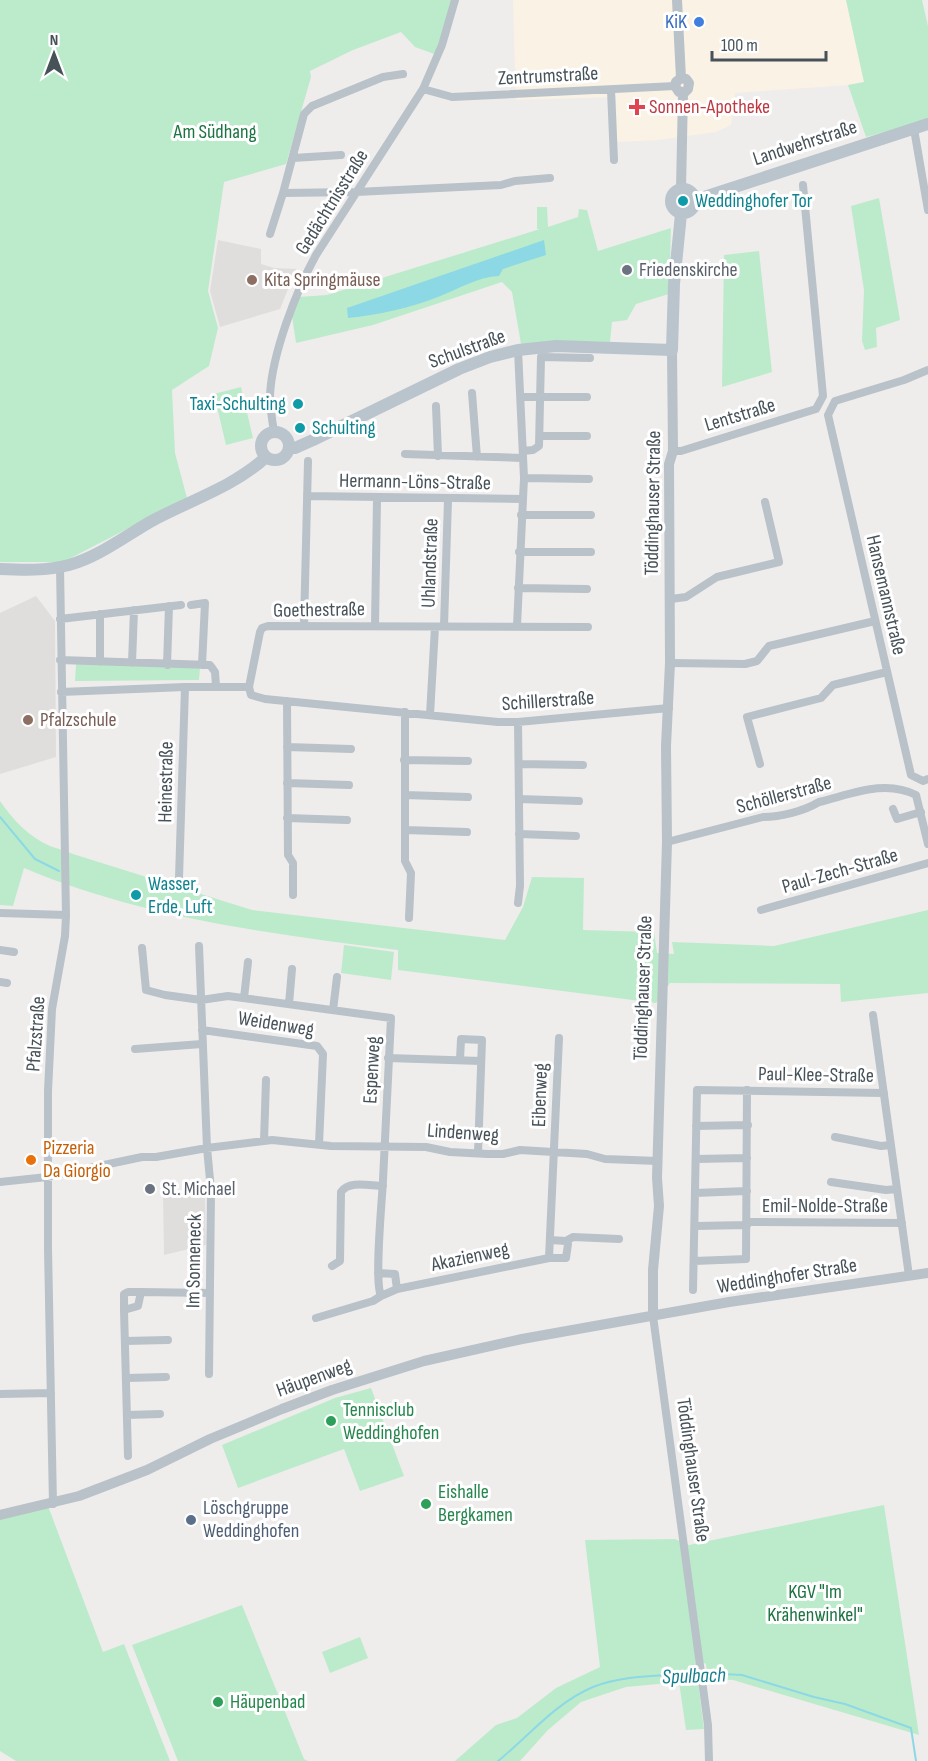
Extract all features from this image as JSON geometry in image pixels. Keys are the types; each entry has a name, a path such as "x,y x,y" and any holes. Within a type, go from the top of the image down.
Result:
{"main road":[{"name":"Landwehrstraße","path":"695,200 928,124"},
{"path":"681,189 690,191 695,200 690,211 681,214 673,209 670,203 672,195 681,189"},
{"name":"Töddinghauser Straße","path":"672,350 674,284 681,214"},
{"name":"Schulstraße","path":"288,448 295,448 313,440 459,369 490,357 518,350 572,345 672,350"},
{"path":"270,433 281,434 286,438 288,448 285,455 278,460 264,453 262,440 270,433"},
{"path":"0,569 60,567 90,556 234,479 264,453"}],"street":[{"name":"Gedächtnisstraße","path":"274,432 270,403 275,364 291,313 311,265 423,89 442,45 455,0"},
{"path":"672,0 678,20"},
{"path":"677,0 681,189"},
{"path":"270,234 304,114 312,106 382,77 403,74"},
{"name":"Zentrumstraße","path":"423,89 452,98 680,86"},
{"path":"611,90 614,160"},
{"path":"914,129 928,210"},
{"path":"293,158 341,156"},
{"path":"283,194 501,185 515,181 550,178"},
{"name":"Lentstraße","path":"673,451 681,451 816,409 823,396 803,185"},
{"path":"517,626 524,478 518,350"},
{"name":"Töddinghauser Straße","path":"672,350 673,451 669,464 671,599 666,746 667,842 658,1161 659,1206 653,1270 652,1316 708,1725 709,1761"},
{"path":"405,454 477,457 523,455 537,448 540,436 541,357 590,358"},
{"name":"Hansemannstraße","path":"928,370 835,401 828,415 911,775 923,781 928,779"},
{"path":"472,393 477,457"},
{"path":"521,398 587,397"},
{"path":"436,406 438,456"},
{"path":"540,436 587,436"},
{"path":"304,626 308,461"},
{"path":"524,478 589,479"},
{"name":"Hermann-Löns-Straße","path":"307,496 448,500 523,499"},
{"path":"375,626 377,499"},
{"name":"Uhlandstraße","path":"444,626 448,500"},
{"path":"671,599 686,597 717,577 779,562 765,502"},
{"path":"521,515 591,515"},
{"path":"519,552 591,552"},
{"name":"Pfalzstraße","path":"53,1504 47,1177 52,1009 65,936 66,915 60,567"},
{"path":"518,588 587,589"},
{"path":"60,620 205,603 202,665"},
{"path":"166,665 169,606"},
{"path":"132,663 134,610"},
{"path":"100,614 100,662"},
{"path":"670,663 745,664 757,661 769,646 874,621"},
{"name":"Goethestraße","path":"249,687 262,628 304,626 588,627"},
{"path":"430,715 435,627"},
{"path":"60,660 210,665 214,668 216,686"},
{"path":"759,764 747,717 821,698 833,686 887,672"},
{"path":"61,692 216,686 249,687"},
{"name":"Heinestraße","path":"179,878 185,687"},
{"name":"Schillerstraße","path":"249,687 250,695 253,697 518,722 669,708"},
{"path":"287,701 288,855 293,863 293,896"},
{"path":"405,712 405,861 411,873 409,918"},
{"path":"518,722 518,903"},
{"path":"287,747 351,749"},
{"path":"404,760 468,761"},
{"path":"519,764 583,765"},
{"path":"287,783 349,785"},
{"name":"Schöllerstraße","path":"667,842 763,817 774,817 812,807 819,802 883,786 899,788 916,795 921,812"},
{"path":"405,795 468,797"},
{"path":"519,799 579,801"},
{"path":"893,809 897,819 921,812 928,844"},
{"path":"287,818 347,820"},
{"path":"405,831 467,832"},
{"path":"519,834 576,836"},
{"name":"Paul-Zech-Straße","path":"761,910 928,863"},
{"path":"0,913 66,915"},
{"path":"199,946 207,1148"},
{"name":"Espenweg","path":"142,948 146,990 201,1000 228,996 391,1018 385,1146"},
{"path":"0,950 14,952"},
{"path":"244,998 248,962"},
{"path":"289,1004 292,969"},
{"path":"333,1010 337,977"},
{"path":"873,1015 909,1276"},
{"name":"Weidenweg","path":"202,1030 317,1046 322,1049 319,1144"},
{"name":"Eibenweg","path":"555,1152 559,1038"},
{"path":"460,1060 461,1040 482,1040 478,1153"},
{"path":"135,1049 202,1044"},
{"path":"388,1058 481,1061"},
{"path":"264,1141 266,1080"},
{"name":"Paul-Klee-Straße","path":"696,1126 697,1090 884,1093"},
{"path":"694,1261 746,1259 747,1090"},
{"path":"693,1290 696,1126 748,1125"},
{"path":"835,1137 881,1146 891,1145"},
{"name":"Lindenweg","path":"0,1182 47,1177 142,1157 156,1157 264,1141 370,1147 426,1147 450,1152 503,1154 520,1150 587,1154 605,1159 658,1161"},
{"path":"381,1296 378,1287 378,1273 385,1146"},
{"name":"Im Sonneneck","path":"207,1148 211,1190 209,1374"},
{"path":"549,1258 555,1152"},
{"path":"696,1159 747,1158"},
{"path":"831,1182 897,1190"},
{"path":"332,1266 340,1261 341,1192 344,1187 350,1185 383,1186"},
{"path":"695,1193 747,1191"},
{"name":"Emil-Nolde-Straße","path":"695,1226 902,1223"},
{"path":"550,1240 566,1241 573,1237 619,1239"},
{"name":"Akazienweg","path":"316,1318 373,1300 397,1289 549,1258 566,1258 568,1244 566,1241"},
{"path":"378,1273 394,1274 397,1289"},
{"name":"Weddinghofer Straße","path":"652,1316 729,1302 928,1273"},
{"path":"128,1456 124,1294 128,1292 210,1293"},
{"path":"124,1310 138,1306 141,1292"},
{"name":"Häupenweg","path":"0,1515 53,1504 126,1478 282,1409 387,1371 459,1352 652,1316"},
{"path":"125,1341 168,1340"},
{"path":"127,1378 166,1377"},
{"path":"0,1394 51,1393"},
{"path":"127,1415 160,1414"}],"shaded area":[{"path":"513,0 846,0 864,82 735,93 731,125 716,132 659,140 617,142 616,97 516,100"},
{"name":"Kita Springmäuse","path":"218,240 261,249 261,264 274,268 296,269 280,309 220,327 210,291"},
{"name":"Pfalzschule","path":"36,596 55,621 56,757 0,774 0,613"},
{"path":"205,1194 206,1245 164,1255 163,1195"}],"green space":[{"name":"Am Südhang","path":"0,0 453,0 437,55 415,47 401,32 353,50 310,71 311,77 286,164 224,182 208,291 218,328 209,366 172,390 175,453 187,498 63,562 0,562"},
{"path":"846,0 922,0 928,26 928,120 866,137 848,85 864,82"},
{"path":"879,198 900,320 876,328 877,347 865,350 862,341 864,290 851,206"},
{"path":"537,207 547,207 548,227 578,217 579,209 587,210 598,251 671,228 669,294 636,304 627,320 612,322 610,342 555,341 521,344 512,292 502,282 373,325 296,343 292,316 298,297 327,295 540,229 537,229"},
{"path":"759,251 772,372 722,387 724,255"},
{"path":"241,387 253,438 226,445 214,394"},
{"path":"76,664 200,668 199,680 75,681"},
{"path":"0,801 22,827 35,838 50,846 252,910 505,940 523,907 532,877 584,878 583,930 654,932 657,953 674,954 672,942 774,946 928,910 928,993 841,1002 840,984 670,983 656,1003 398,970 398,950 255,930 161,912 115,900 24,868 13,906 0,905"},
{"path":"344,945 394,952 391,980 341,973"},
{"name":"Tennisclub Weddinghofen","path":"371,1388 404,1476 360,1491 344,1449 238,1488 222,1445 335,1398"},
{"name":"KGV \"Im Krähenwinkel\"","path":"884,1505 919,1735 733,1680 708,1679 706,1664 695,1658 704,1729 686,1730 679,1682 626,1687 581,1702 548,1730 520,1761 455,1761 496,1725 517,1718 556,1688 600,1667 585,1540 675,1539 689,1545"},
{"path":"48,1506 103,1652 124,1644 170,1761 16,1761 0,1751 0,1514"},
{"name":"Häupenbad","path":"242,1605 304,1759 308,1761 178,1761 132,1645"},
{"path":"360,1637 368,1658 330,1673 322,1652"}],"water":[{"path":"544,240 546,255 503,269 499,276 476,281 405,308 348,318 347,308"}],"waterway":[{"path":"0,817 35,859 59,871"},
{"name":"Spulbach","path":"498,1761 554,1711 593,1687 632,1678 698,1673"},
{"name":"Spulbach","path":"704,1673 742,1675 845,1704 911,1728 916,1761"}],"place":[{"name":"KiK","path":"699,22"},
{"name":"Sonnen-Apotheke","path":"637,107"},
{"name":"Weddinghofer Tor","path":"683,201"},
{"name":"Friedenskirche","path":"627,270"},
{"name":"Kita Springmäuse","path":"252,280"},
{"name":"Taxi-Schulting","path":"298,404"},
{"name":"Schulting","path":"300,428"},
{"name":"Pfalzschule","path":"28,720"},
{"name":"Wasser, Erde, Luft","path":"136,895"},
{"name":"Pizzeria Da Giorgio","path":"31,1160"},
{"name":"St. Michael","path":"150,1189"},
{"name":"Tennisclub Weddinghofen","path":"331,1421"},
{"name":"Eishalle Bergkamen","path":"426,1504"},
{"name":"Löschgruppe Weddinghofen","path":"191,1520"},
{"name":"Häupenbad","path":"218,1702"}]}
